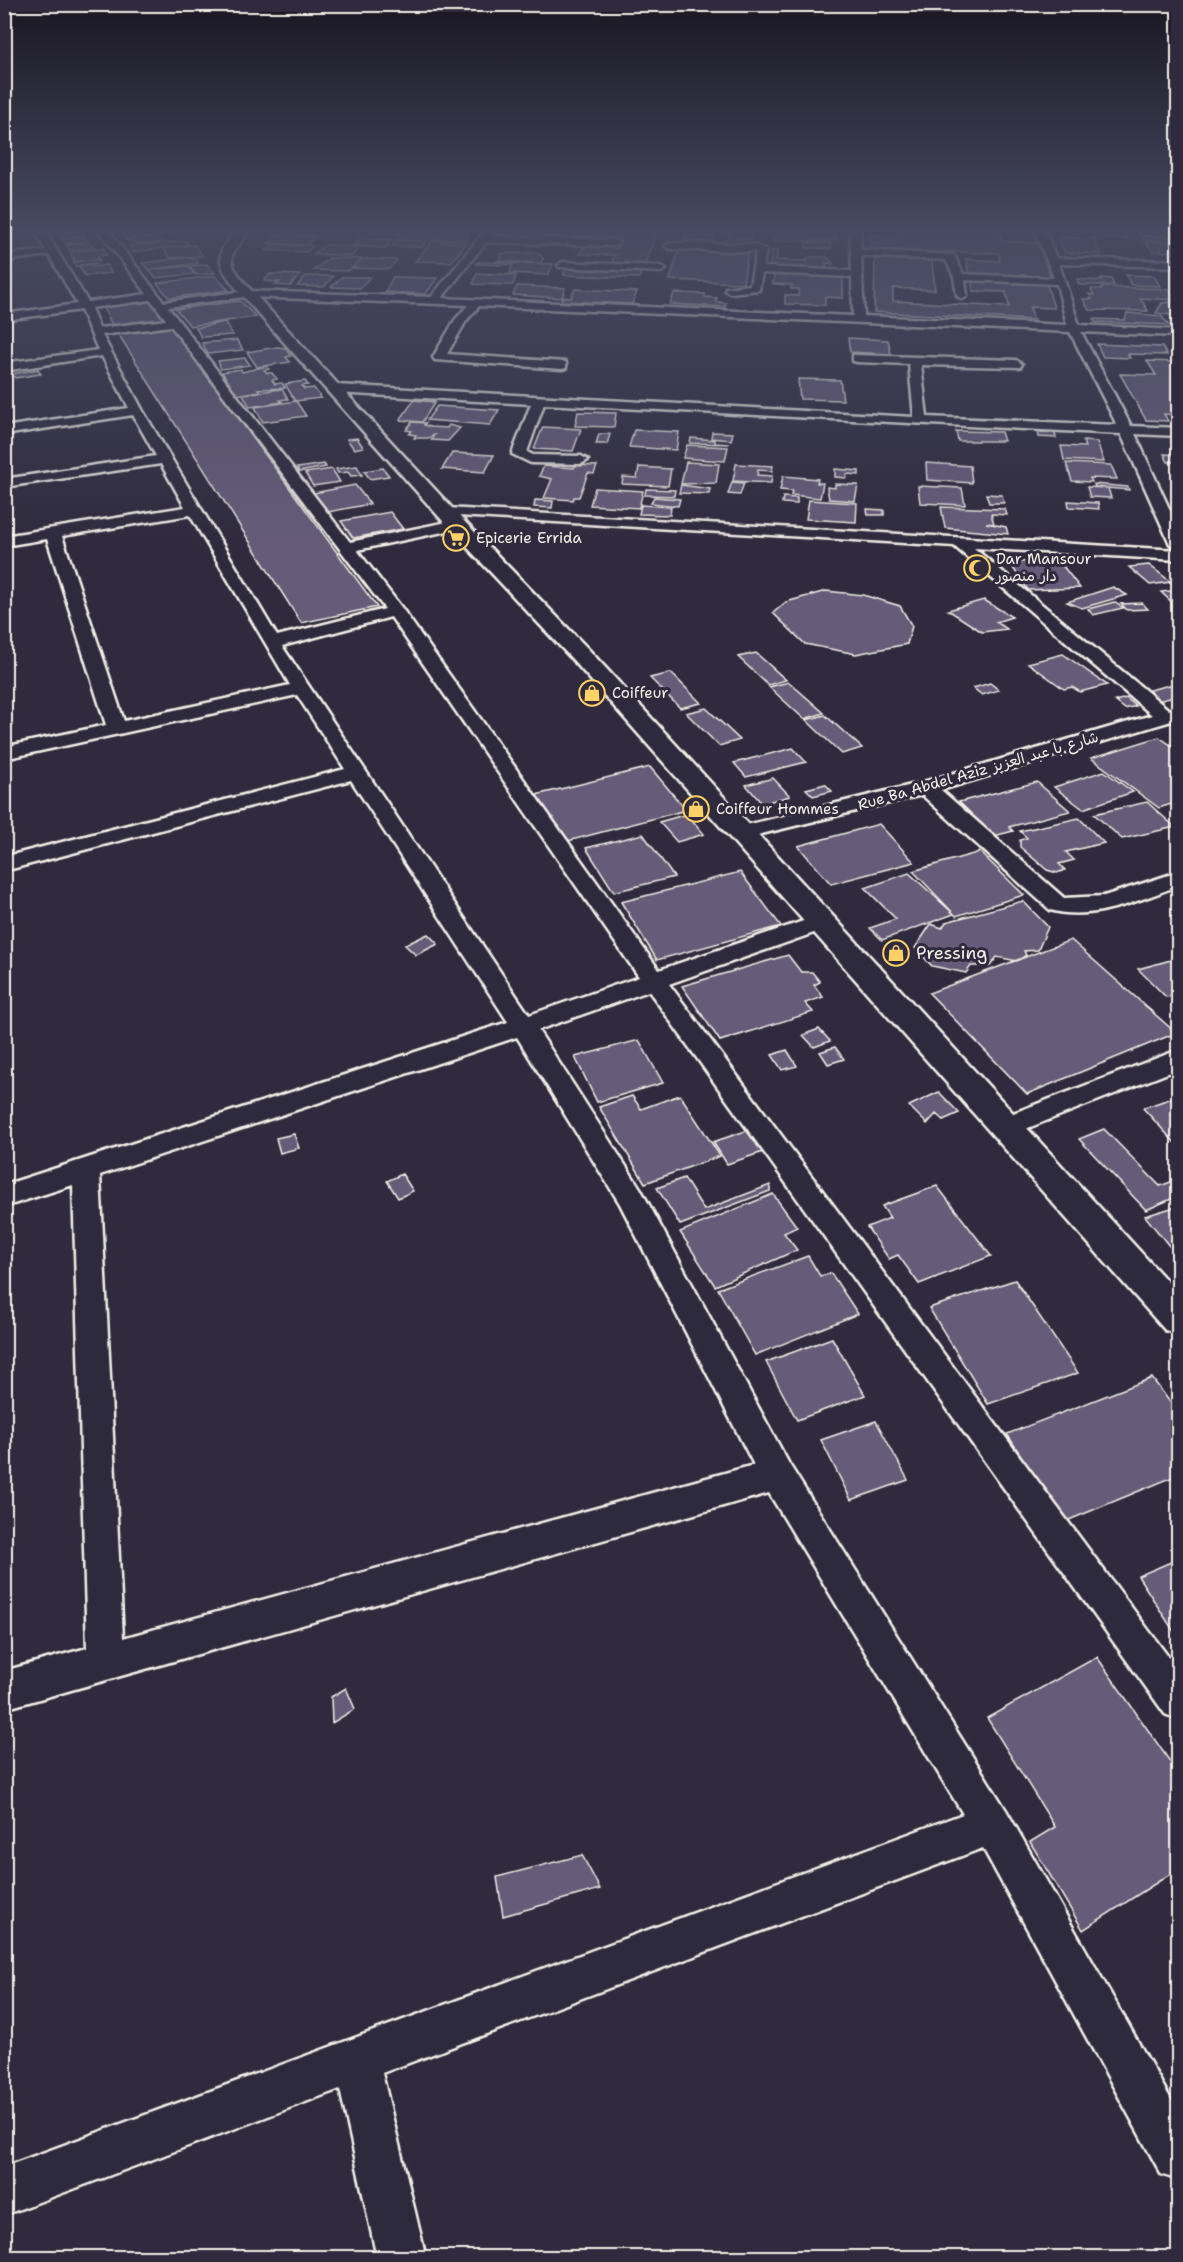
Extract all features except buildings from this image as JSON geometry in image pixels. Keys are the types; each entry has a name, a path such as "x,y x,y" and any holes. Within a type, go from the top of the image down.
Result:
{"street":[{"path":"4,367 81,337"},
{"path":"98,337 138,411 272,643 524,1026 630,1196 777,1475 992,1824 1179,2157"},
{"path":"186,337 395,611 654,981 1179,1701"},
{"path":"288,337 452,519 582,656 1179,1318"},
{"path":"451,337 439,357 562,364"},
{"path":"1078,337 1126,430 1179,544"},
{"path":"857,358 1016,364"},
{"path":"915,361 921,421"},
{"path":"336,389 921,421 1179,432"},
{"path":"539,400 519,454 531,459 581,460"},
{"path":"4,431 138,411"},
{"path":"4,483 166,459"},
{"path":"4,541 195,510"},
{"path":"345,548 452,519 958,542 1179,555"},
{"path":"53,533 117,729"},
{"path":"958,542 1172,715"},
{"path":"272,643 395,611"},
{"path":"4,753 302,688"},
{"name":"Rue Ba Abdel Aziz شارع با عبد العزيز","path":"741,832 926,788 1172,715"},
{"path":"4,864 358,772"},
{"path":"926,788 1058,905 1074,908 1090,907 1179,879"},
{"path":"4,1196 524,1026 823,922"},
{"path":"1005,1127 1179,1059"},
{"path":"86,1169 106,1662"},
{"path":"4,1690 777,1475"},
{"path":"4,2191 992,1824"},
{"path":"356,2061 402,2258"}],"place":[{"name":"Epicerie Errida","path":"456,538"},
{"name":"Dar Mansour دار منصور","path":"977,568"},
{"name":"Coiffeur","path":"592,693"},
{"name":"Coiffeur Hommes","path":"696,809"},
{"name":"Pressing","path":"896,953"}]}
